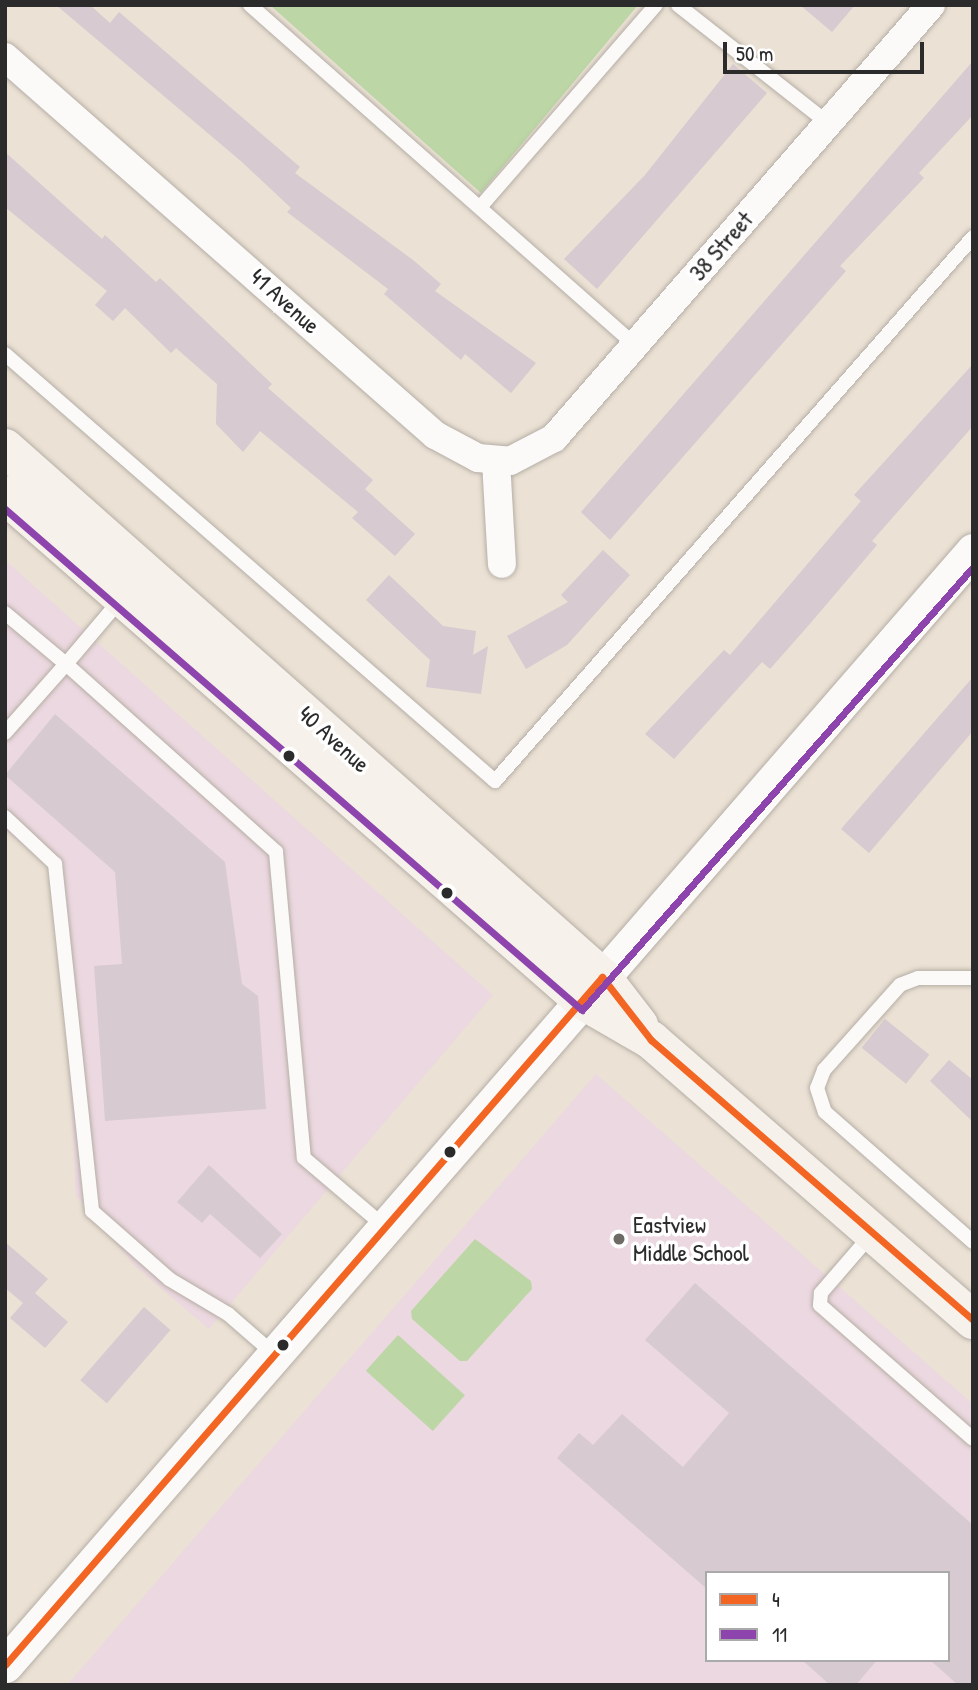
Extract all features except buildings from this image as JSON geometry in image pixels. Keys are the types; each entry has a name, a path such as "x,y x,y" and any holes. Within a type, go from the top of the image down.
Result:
{"main road":[{"name":"40 Avenue","path":"9,459 592,988 973,1320"},
{"name":"40 Avenue","path":"5,495 121,598 592,988"}],"street":[{"name":"38 Street","path":"496,461 541,449 931,5"},
{"name":"41 Avenue","path":"5,57 435,435 462,452 496,461"},
{"path":"496,461 502,564"},
{"path":"5,1665 973,551"}],"lane":[{"path":"250,5 482,205 635,345"},
{"path":"482,205 656,5"},
{"path":"678,5 828,123"},
{"path":"5,354 495,781 973,237"},
{"path":"5,733 121,598"},
{"path":"5,613 276,852 304,1158 384,1227"},
{"path":"5,817 55,864 92,1211 169,1279 228,1314 275,1355"},
{"path":"973,978 918,978 900,985 824,1070 817,1088 825,1112 973,1242"},
{"path":"873,1233 821,1293 820,1305 973,1439"}],"shaded area":[{"path":"5,560 493,995 209,1329 136,1267 76,1196 59,873 5,830"},
{"name":"Eastview Middle School","path":"596,1074 973,1404 973,1685 67,1685"}],"green space":[{"path":"270,5 638,5 481,193"},
{"path":"475,1239 531,1281 532,1289 467,1361 460,1361 412,1319 411,1311"},
{"path":"398,1335 465,1395 433,1431 366,1371"}],"transit line":[{"name":"11","path":"5,509 582,1010 973,567"},
{"name":"4","path":"602,977 651,1040 973,1320"},
{"name":"4","path":"5,1665 602,977"}],"place":[{"name":"Eastview Middle School","path":"619,1239"}]}
